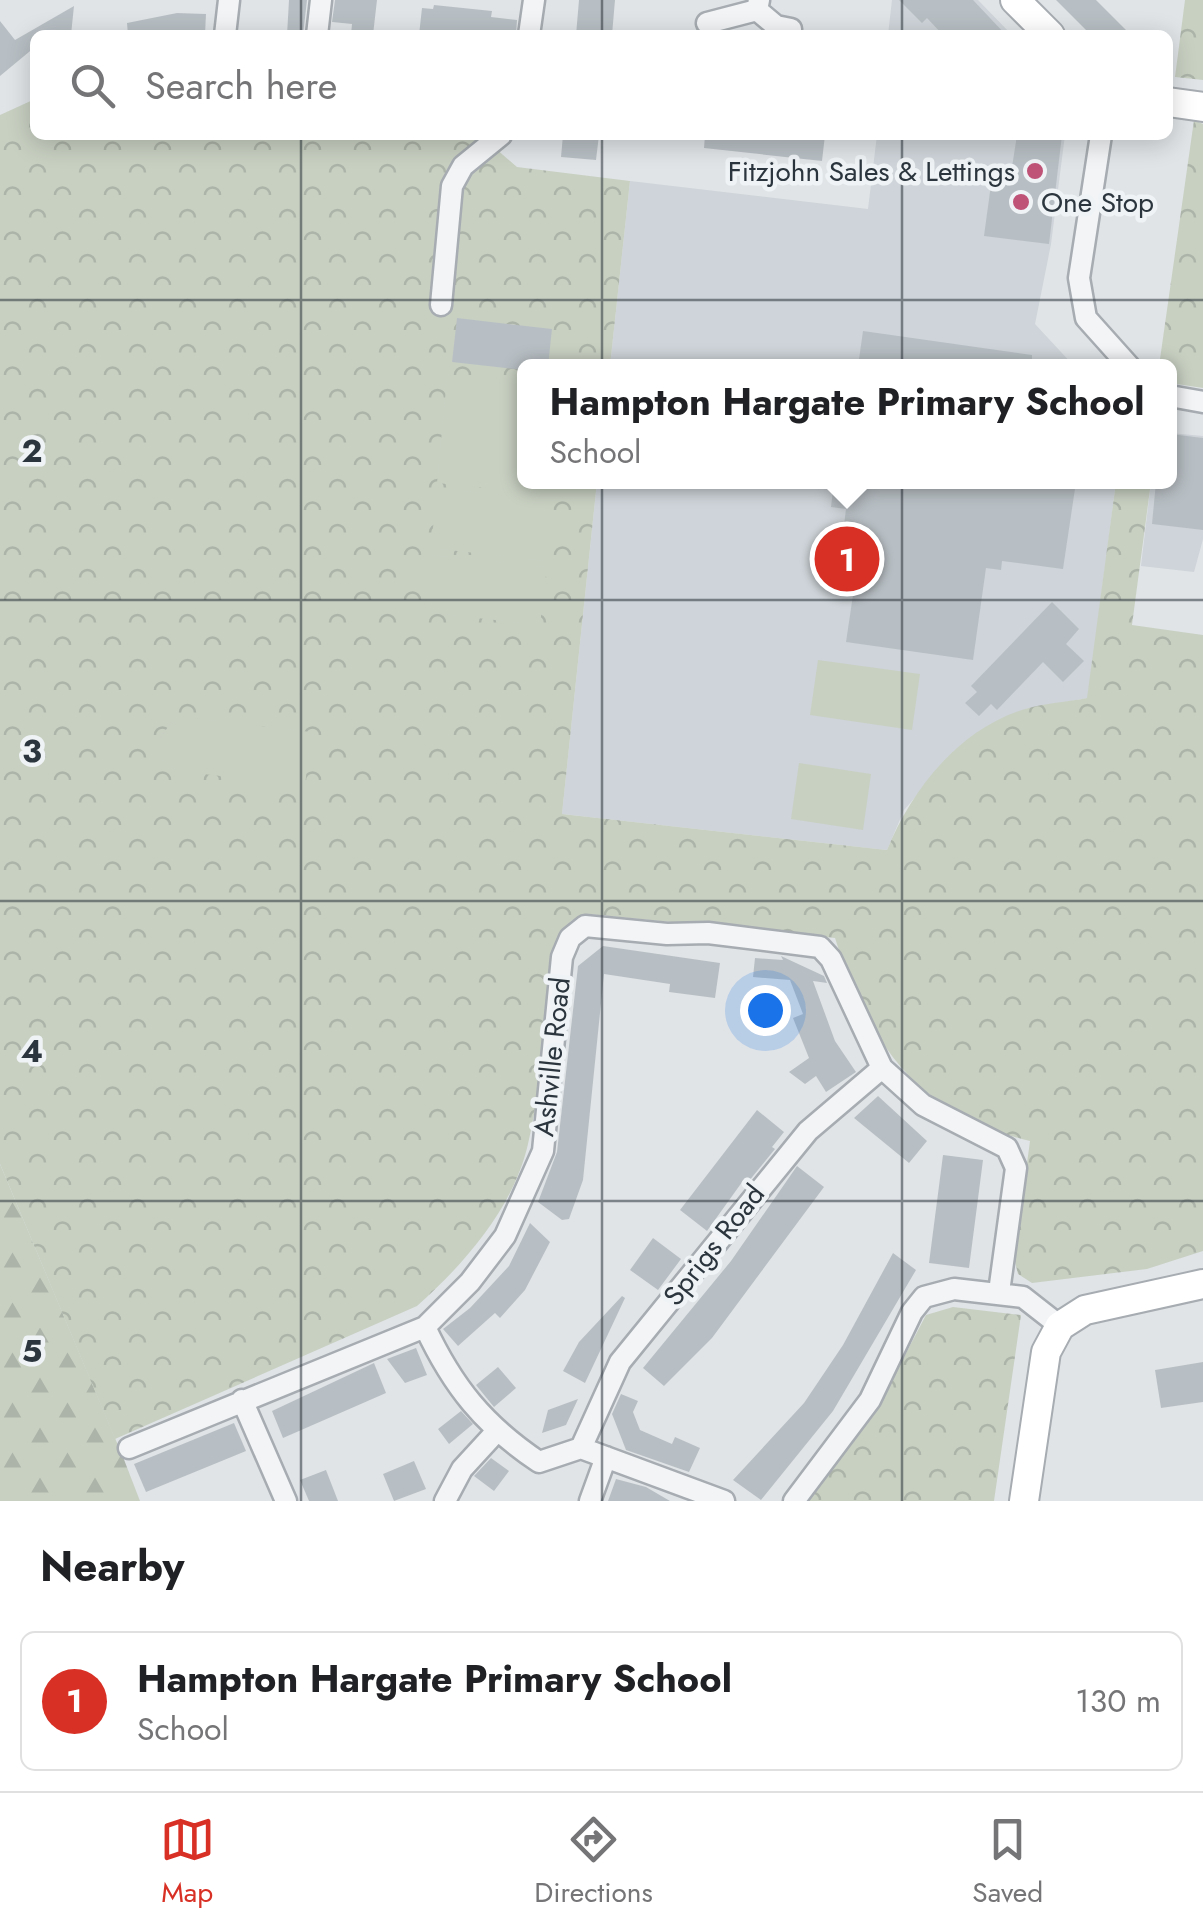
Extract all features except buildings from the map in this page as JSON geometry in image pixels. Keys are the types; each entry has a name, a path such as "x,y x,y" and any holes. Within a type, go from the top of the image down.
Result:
{"street":[{"path":"226,30 229,0"},
{"path":"318,30 321,0"},
{"path":"530,30 534,0"},
{"path":"1015,0 1045,30"},
{"path":"707,23 758,5 776,26 791,29"},
{"path":"1173,103 1203,106"},
{"path":"441,305 452,186 463,166 496,140"},
{"path":"1100,140 1079,278 1086,318 1123,359"},
{"path":"1177,397 1203,402"},
{"name":"Ashville Road","path":"129,1448 425,1326 470,1282 506,1236 543,1151 562,957 570,938 586,926 668,934 708,933 820,947 831,959 882,1068 923,1105 1007,1148 1016,1168 999,1292"},
{"name":"Sprigs Road","path":"581,1448 620,1362 808,1131 882,1068"},
{"path":"1024,1501 1046,1352 1060,1326 1085,1310 1203,1284"},
{"path":"794,1501 870,1400 912,1312 924,1298 954,1290 1024,1297 1060,1326"},
{"path":"425,1326 442,1365 496,1432 539,1462 581,1448 724,1501"},
{"path":"242,1400 286,1501"},
{"path":"445,1501 462,1469 496,1432"},
{"path":"590,1501 606,1457"}],"shaded area":[{"path":"892,0 978,0 1007,30 889,30"},
{"path":"876,140 1064,140 1051,244 1035,324 1068,359 611,359 630,181 868,209"},
{"path":"1177,434 1203,436 1203,539 1194,572 1141,566 1150,489 1177,489"},
{"path":"596,489 1115,489 1088,698 1026,709 960,746 904,810 887,850 562,814"}],"green space":[{"path":"1185,0 1203,0 1203,80 1175,77"},
{"path":"30,101 30,140 486,140 517,167 630,181 611,359 517,359 517,489 596,489 562,814 887,850 924,784 959,746 1001,718 1025,709 1087,698 1115,489 1150,489 1132,625 1203,635 1203,1251 1147,1269 1032,1283 1018,1274 1014,1258 1030,1141 957,1113 903,1069 864,1011 835,938 588,914 571,921 555,945 537,1095 521,1168 499,1212 452,1272 417,1306 115,1439 0,1164 0,115"},
{"path":"1194,120 1203,124 1203,388 1177,384 1177,359 1160,359"},
{"path":"447,378 517,385 517,489 554,489 554,495 437,483"},
{"path":"437,488 552,501 546,561 431,548"},
{"path":"430,555 547,567 540,625 424,612"},
{"path":"818,660 920,674 912,730 810,715"},
{"path":"192,718 311,732 305,786 178,771 161,759 159,739 171,723"},
{"path":"799,763 871,774 863,830 791,819"},
{"path":"0,1164 123,1457 140,1501 0,1501"},
{"path":"953,1307 1021,1315 994,1501 807,1501 873,1416 926,1315"}],"place":[{"name":"Fitzjohn Sales & Lettings","path":"1035,171"},
{"name":"One Stop","path":"1021,202"},
{"name":"Hampton Hargate Primary School","path":"847,559"}]}
